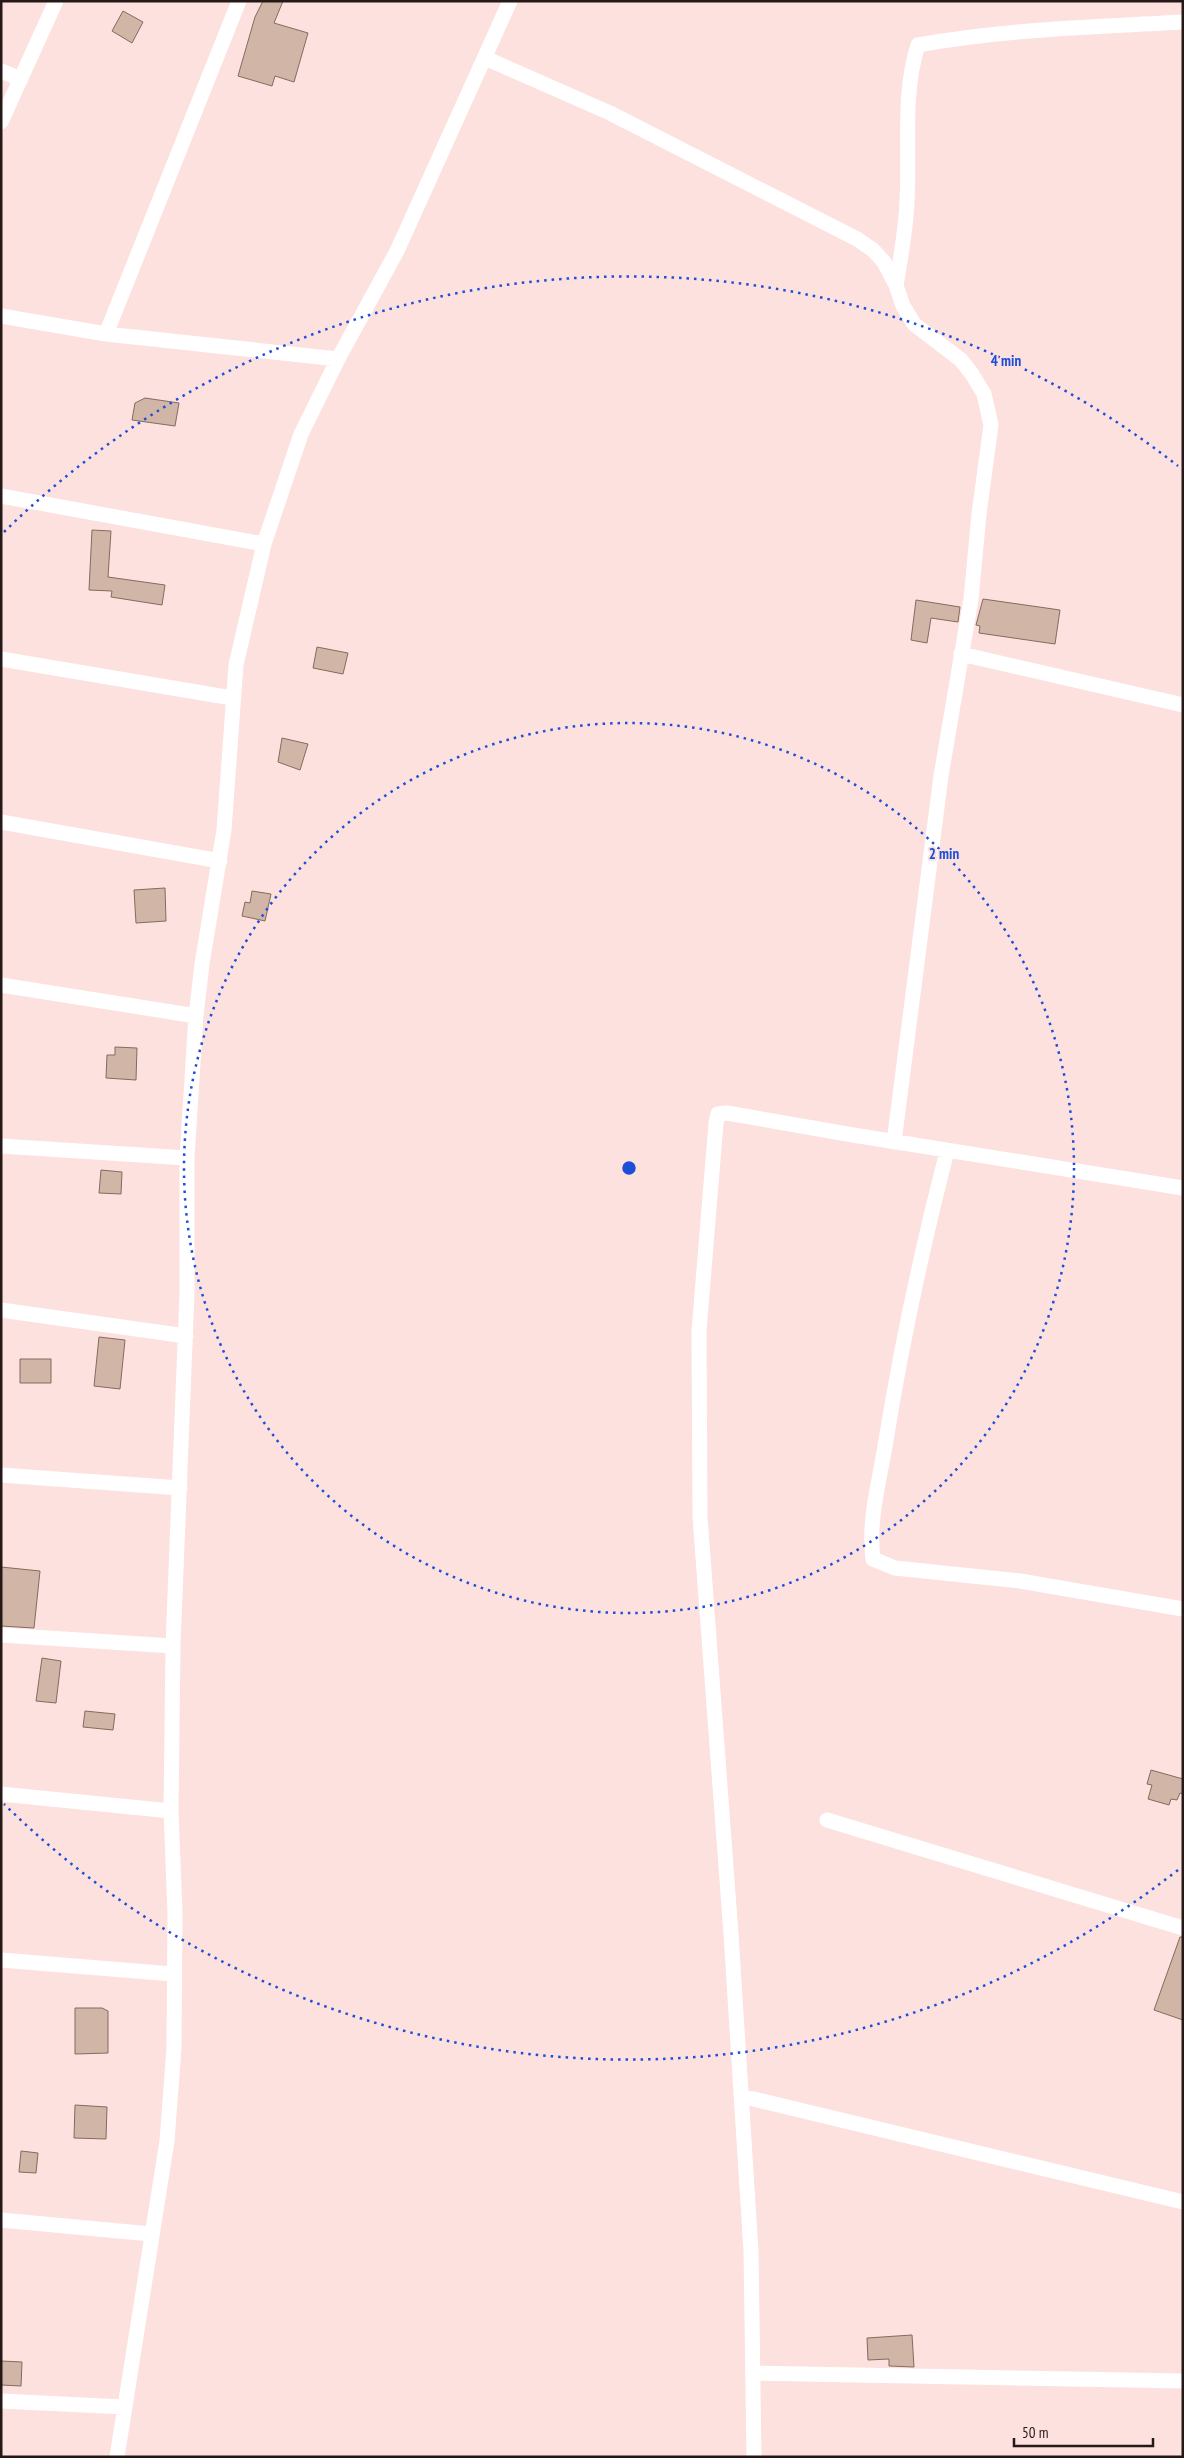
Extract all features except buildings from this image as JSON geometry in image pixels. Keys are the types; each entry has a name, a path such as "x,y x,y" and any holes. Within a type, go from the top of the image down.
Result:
{"street":[{"path":"1,122 56,1"},
{"path":"106,334 239,1"},
{"path":"117,2457 167,2141 172,2097 175,1914 171,1812 173,1646 186,1336 187,1158 196,1016 202,964 220,861 236,665 264,544 301,434 338,359 397,251 510,1"},
{"path":"896,285 904,243 907,201 910,69 918,45 942,40 1064,28 1183,22"},
{"path":"485,58 610,113 858,240 873,250 884,262 896,285 903,306 914,324 961,360 984,394 991,425 979,514 971,599 941,776 894,1142"},
{"path":"1,71 21,79"},
{"path":"1,316 106,334 338,359"},
{"path":"1,496 264,544"},
{"path":"961,654 1183,705"},
{"path":"1,659 232,698"},
{"path":"1,822 220,861"},
{"path":"1,985 196,1016"},
{"path":"754,2457 751,2251 700,1517 699,1331 718,1114 727,1113 947,1151 1183,1188"},
{"path":"1,1146 187,1158"},
{"path":"947,1151 930,1216 888,1427 870,1537 873,1559 895,1568 1020,1581 1183,1609"},
{"path":"1,1310 186,1336"},
{"path":"1,1475 180,1488"},
{"path":"1,1635 173,1646"},
{"path":"1,1794 171,1812"},
{"path":"826,1820 1183,1928"},
{"path":"1,1960 174,1974"},
{"path":"741,2096 1183,2202"},
{"path":"1,2220 151,2234"},
{"path":"753,2373 1183,2381"},
{"path":"1,2401 125,2407"}]}
